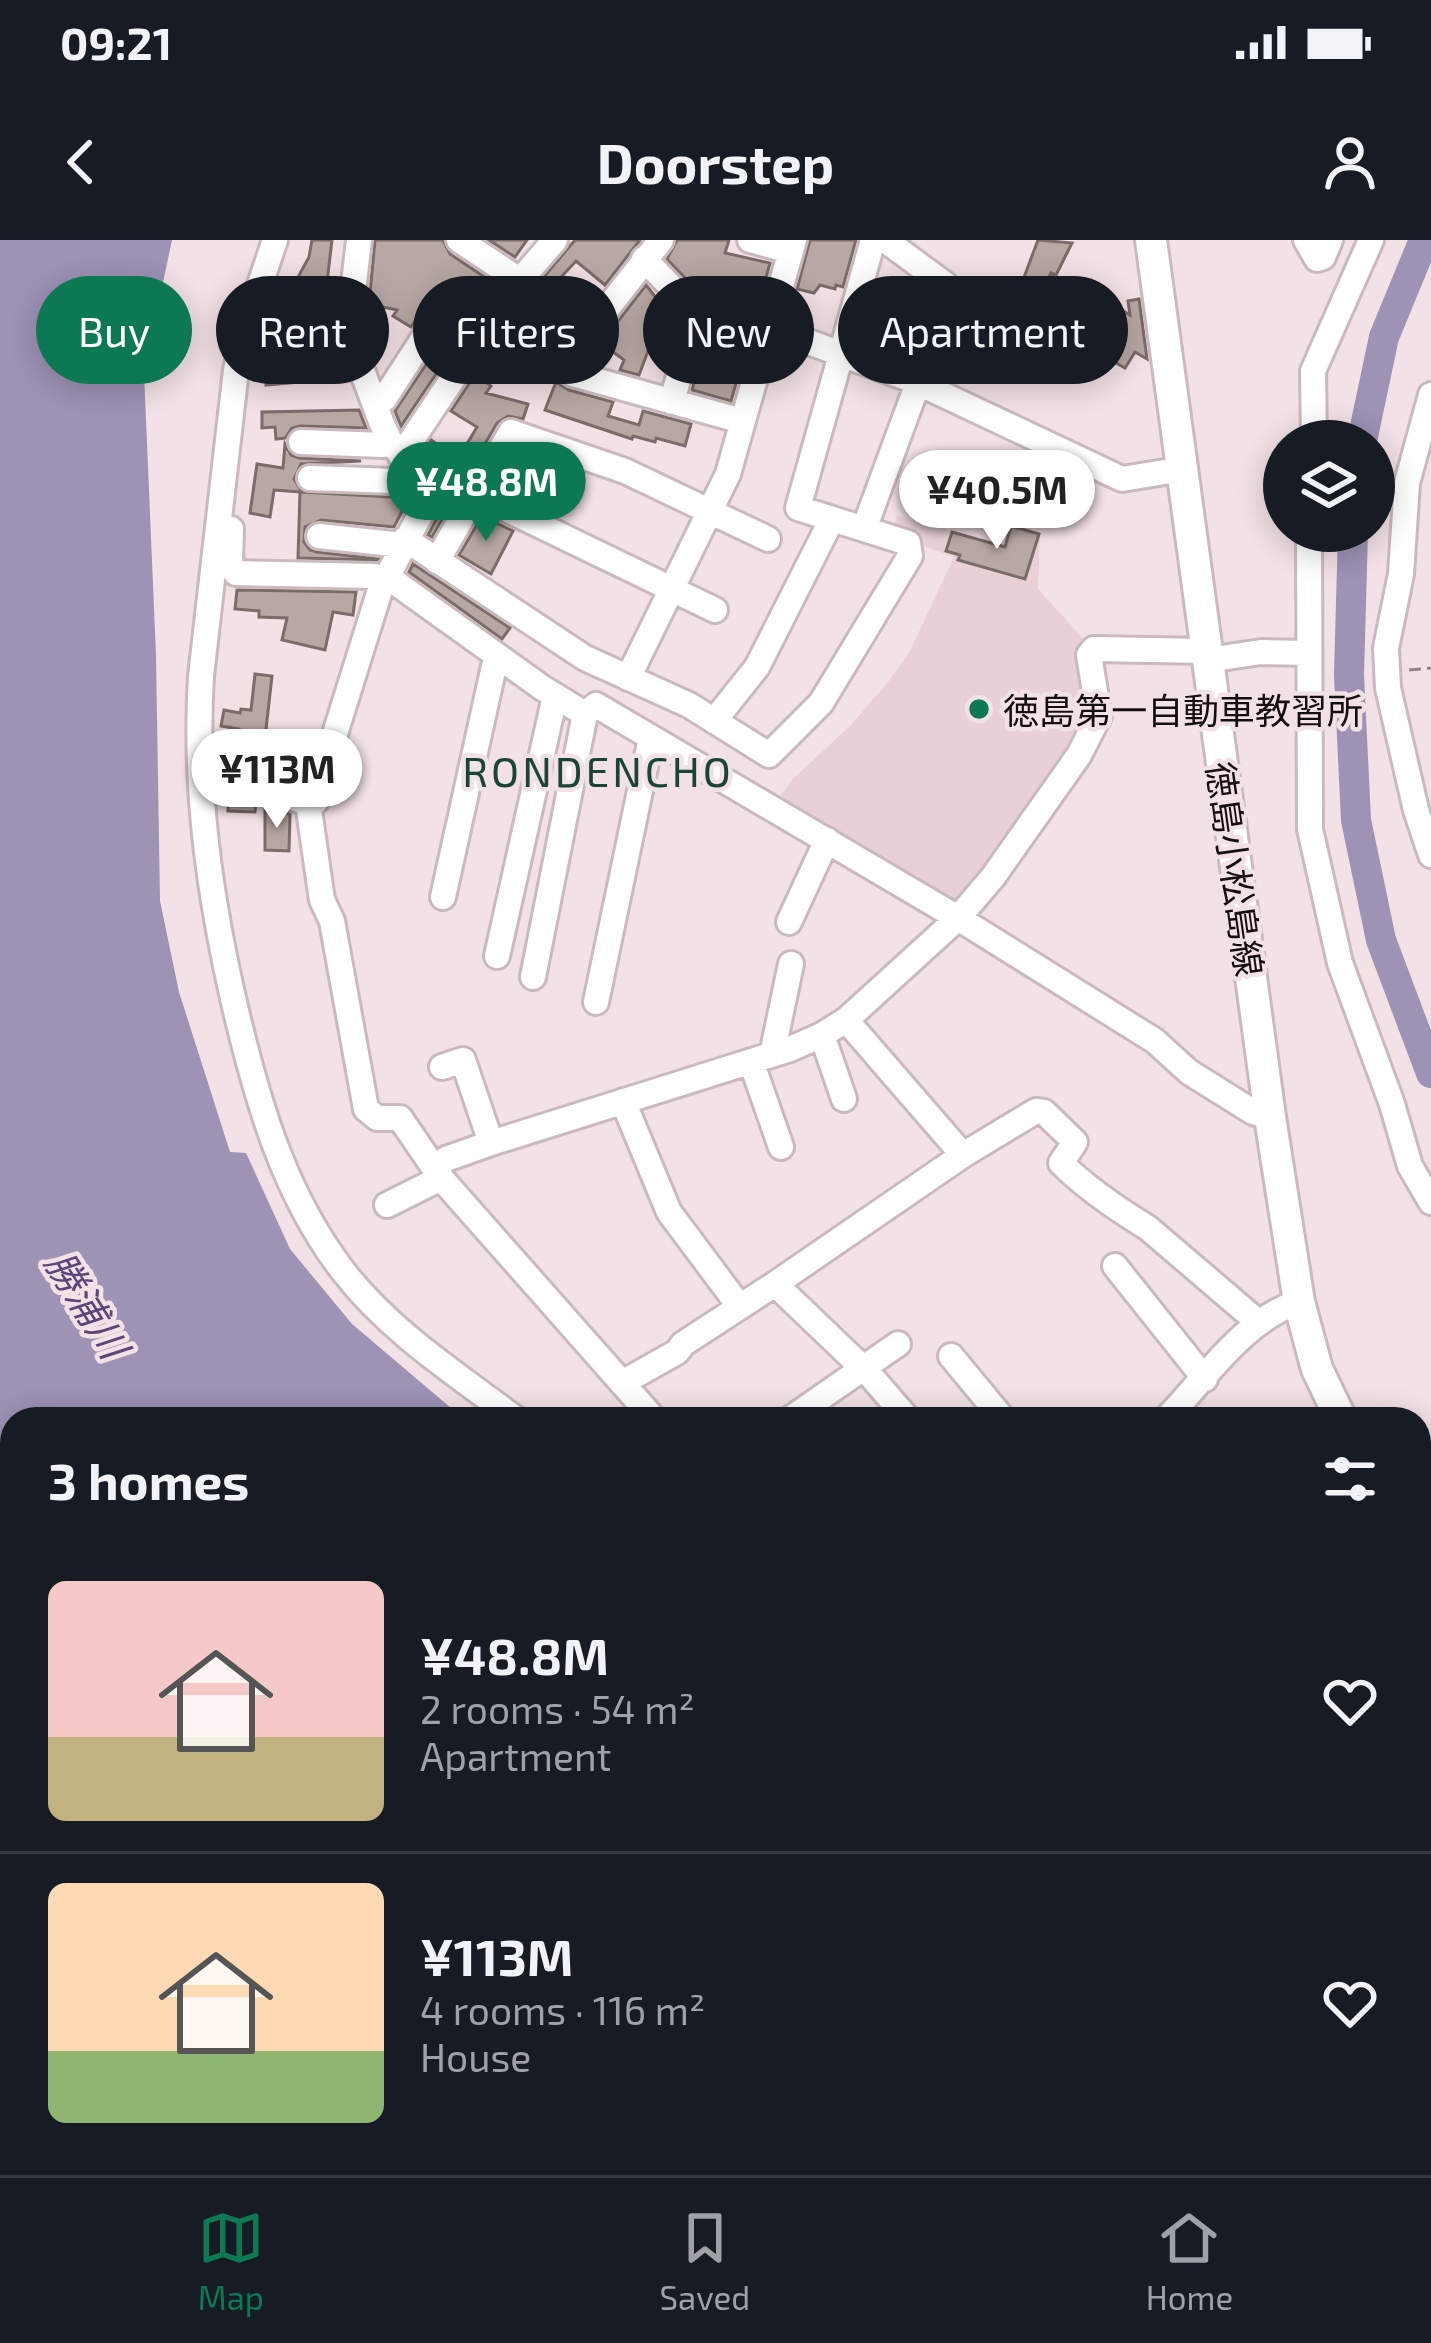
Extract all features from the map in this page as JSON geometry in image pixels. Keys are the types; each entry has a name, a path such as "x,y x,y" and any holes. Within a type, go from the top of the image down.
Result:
{"main road":[{"name":"徳島小松島線","path":"1151,240 1299,1303 1317,1370 1335,1407"}],"street":[{"path":"275,240 236,370 201,676 198,723 206,865 217,929 260,1107 297,1197 322,1243 372,1303 410,1339 500,1407"},
{"path":"202,777 232,778 316,801 386,579 427,502 423,482 396,448 376,405 349,325 359,240"},
{"path":"459,240 513,276"},
{"path":"523,276 555,240"},
{"path":"750,240 792,246 784,276"},
{"path":"864,276 873,240"},
{"path":"885,240 934,276"},
{"path":"1306,240 1317,259 1323,257 1330,240"},
{"path":"1314,420 1313,371 1371,240"},
{"path":"668,276 653,249 562,366 572,374 742,422"},
{"path":"376,405 385,399 438,316 478,341 396,448"},
{"path":"319,536 403,542 562,644 714,721 769,755 821,703 910,556 908,544 798,508 838,371"},
{"path":"671,402 676,384"},
{"path":"628,678 728,473 754,384"},
{"path":"864,530 914,384"},
{"path":"919,384 1123,479 1183,469"},
{"path":"1431,395 1407,483 1401,574 1386,648 1416,809 1431,855"},
{"path":"437,561 511,432 625,471 768,539"},
{"path":"302,442 396,448"},
{"path":"310,478 423,482"},
{"path":"477,495 715,610"},
{"path":"714,721 757,667 831,521"},
{"path":"219,522 232,530 230,566 236,573 386,579 586,714"},
{"path":"1309,552 1310,829 1340,963 1410,1166 1431,1202"},
{"path":"387,1205 438,1173 446,1159 764,1057 822,1036 846,1019 958,918 1036,819 1096,726 1099,699 1089,655 1094,649 1207,655 1310,653"},
{"path":"442,897 494,666 501,659"},
{"path":"497,956 555,696"},
{"path":"533,976 586,714 596,705 958,918 1155,1041 1190,1072 1253,1112 1270,1117"},
{"path":"596,1003 651,738"},
{"path":"308,802 322,900 332,921 366,1109 377,1118 400,1118 438,1173 643,1407"},
{"path":"789,922 826,840"},
{"path":"764,1057 774,1045 791,964"},
{"path":"846,1019 963,1155"},
{"path":"822,1036 844,1100"},
{"path":"764,1057 781,1147"},
{"path":"442,1067 463,1060 491,1143"},
{"path":"623,1101 669,1212 740,1307"},
{"path":"622,1383 677,1352 963,1155 1036,1111 1075,1142 1060,1163 1075,1178 1148,1228 1258,1322"},
{"path":"1115,1266 1205,1379"},
{"path":"775,1284 898,1407"},
{"path":"1178,1407 1258,1322 1299,1303"},
{"path":"814,1407 898,1344"},
{"path":"952,1356 993,1407"}],"path":[{"path":"1387,672 1431,668"}],"shaded area":[{"name":"徳島第一自動車教習所","path":"897,516 1003,544 1010,524 1040,533 1038,589 1086,642 1092,702 1087,730 957,906 775,803 889,681 910,651 954,557 891,534"}],"water":[{"name":"勝浦川","path":"0,240 172,240 164,276 36,276 36,384 145,384 160,901 179,992 230,1152 246,1153 290,1249 352,1324 450,1407 0,1407"}],"building":[{"path":"312,240 332,240 328,276 299,276"},
{"path":"375,240 443,240 450,254 483,276 413,276 411,327 393,316 397,310 389,308 389,276 372,276"},
{"path":"489,240 527,240 515,257"},
{"path":"575,240 640,240 612,276 594,276 576,261 562,276 545,276"},
{"path":"677,240 729,240 725,253 770,263 766,276 683,276 667,259"},
{"path":"810,240 856,240 846,276 838,276 835,289 820,285 814,293 814,276 800,276"},
{"path":"1038,240 1072,243 1056,275 1024,276"},
{"path":"643,289 639,375 620,370 624,360 619,356 619,320"},
{"path":"1139,299 1147,359 1135,352 1128,363 1128,301"},
{"path":"413,384 429,384 401,426 395,411"},
{"path":"469,384 488,384 486,393 528,404 523,419 508,416 497,423 459,489 422,454 431,440 458,459 477,427 451,411"},
{"path":"559,384 613,402 608,416 639,425 643,411 691,424 685,446 656,438 655,442 632,439 545,410"},
{"path":"694,384 736,384 731,401 692,390"},
{"path":"359,410 366,428 300,426 276,439 275,427 262,428 262,412"},
{"path":"285,444 299,458 361,461 301,464 294,479 302,492 409,498 394,527 321,520 305,527 304,542 310,550 377,560 298,558 300,492 274,490 270,517 250,513 257,464 283,468"},
{"path":"519,452 528,455 520,478 546,488 536,505 498,487"},
{"path":"443,489 459,490 432,537 428,535 442,508"},
{"path":"482,516 513,531 491,574 459,555"},
{"path":"1011,526 1039,534 1025,579 958,560 960,555 946,551 952,532 1005,547"},
{"path":"413,564 510,628 502,639 409,572"},
{"path":"237,590 356,592 353,615 333,612 325,650 282,640 287,618 259,617 259,611 235,609"},
{"path":"255,674 272,676 263,756 237,753 239,729 221,726 224,710 251,710"},
{"path":"229,794 256,803 255,812 228,811"},
{"path":"265,808 290,814 289,851 265,850"}],"waterway":[{"path":"1366,420 1384,337 1424,240"},
{"path":"1352,552 1349,675 1356,820 1381,940 1431,1073"}],"place":[{"name":"徳島第一自動車教習所","path":"979,709"}],"district":[{"name":"RONDENCHO","path":"598,770"}]}
